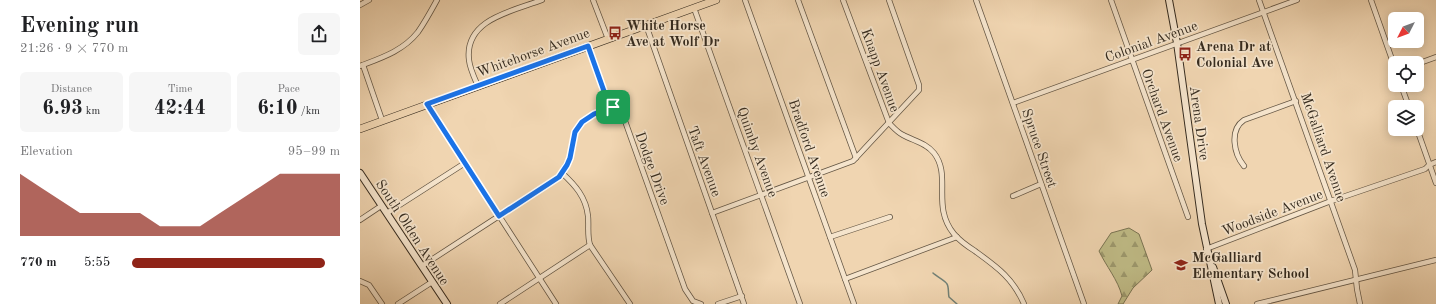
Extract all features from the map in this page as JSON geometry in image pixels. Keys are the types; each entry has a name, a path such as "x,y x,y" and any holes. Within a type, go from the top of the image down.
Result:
{"main road":[{"name":"Whitehorse Avenue","path":"360,129 716,0"},
{"name":"Arena Drive","path":"1169,0 1206,249 1219,304"},
{"name":"South Olden Avenue","path":"360,173 447,304"},
{"name":"Arena Drive","path":"1206,249 1226,304"}],"street":[{"path":"360,5 370,0"},
{"path":"382,120 361,65 396,51 411,40 419,30 437,0"},
{"path":"478,86 468,58 470,44 476,32 480,27 492,19 542,0"},
{"path":"593,0 608,39"},
{"name":"Bradford Avenue","path":"745,0 854,304"},
{"path":"798,0 856,158"},
{"name":"Knapp Avenue","path":"843,0 889,123 902,135 924,144 938,159 942,171 943,211 948,226 957,238 1006,274 1016,288 1024,304"},
{"path":"712,213 852,161 919,90 917,79 889,0"},
{"name":"Spruce Street","path":"976,0 1084,304"},
{"name":"Orchard Avenue","path":"1111,0 1181,192 1188,217"},
{"name":"McGalliard Avenue","path":"1259,0 1355,270 1360,304"},
{"name":"Colonial Avenue","path":"1013,103 1297,0"},
{"path":"1371,0 1391,56"},
{"name":"Quimby Avenue","path":"694,8 800,304"},
{"name":"Taft Avenue","path":"646,25 744,304"},
{"name":"Dodge Drive","path":"588,46 605,94 613,107 625,121 685,289 692,302"},
{"path":"1424,61 1436,57"},
{"path":"1244,166 1239,160 1236,148 1235,132 1239,124 1244,120 1296,101"},
{"path":"427,104 556,304"},
{"path":"422,266 555,180 562,173 570,158 575,132 582,122 594,114 613,107"},
{"path":"1419,136 1436,183"},
{"name":"Woodside Avenue","path":"1206,249 1425,168 1436,162"},
{"path":"387,213 465,163"},
{"path":"562,173 575,185 585,202 588,216 588,239 590,245 630,304"},
{"path":"1013,196 1041,184"},
{"path":"360,220 381,206"},
{"path":"830,237 890,217"},
{"path":"845,279 957,238"},
{"path":"500,304 590,245"},
{"path":"1257,304 1356,281 1436,260"},
{"path":"360,281 369,285 382,304"},
{"path":"398,304 432,282"},
{"path":"718,304 742,296"},
{"path":"692,302 701,304"}],"green space":[{"path":"1129,228 1139,234 1152,270 1133,288 1123,304 1118,304 1122,296 1120,290 1099,251 1111,233"}],"waterway":[{"path":"933,273 946,283 949,297 957,304"}],"place":[{"name":"White Horse Ave at Wolf Dr","path":"615,33"},
{"name":"Arena Dr at Colonial Ave","path":"1185,54"},
{"name":"McGalliard Elementary School","path":"1181,265"}],"route":[{"path":"588,46 605,94 613,107 587,117 578,127 573,139 570,158 559,177 499,216 427,104 588,46"}]}
